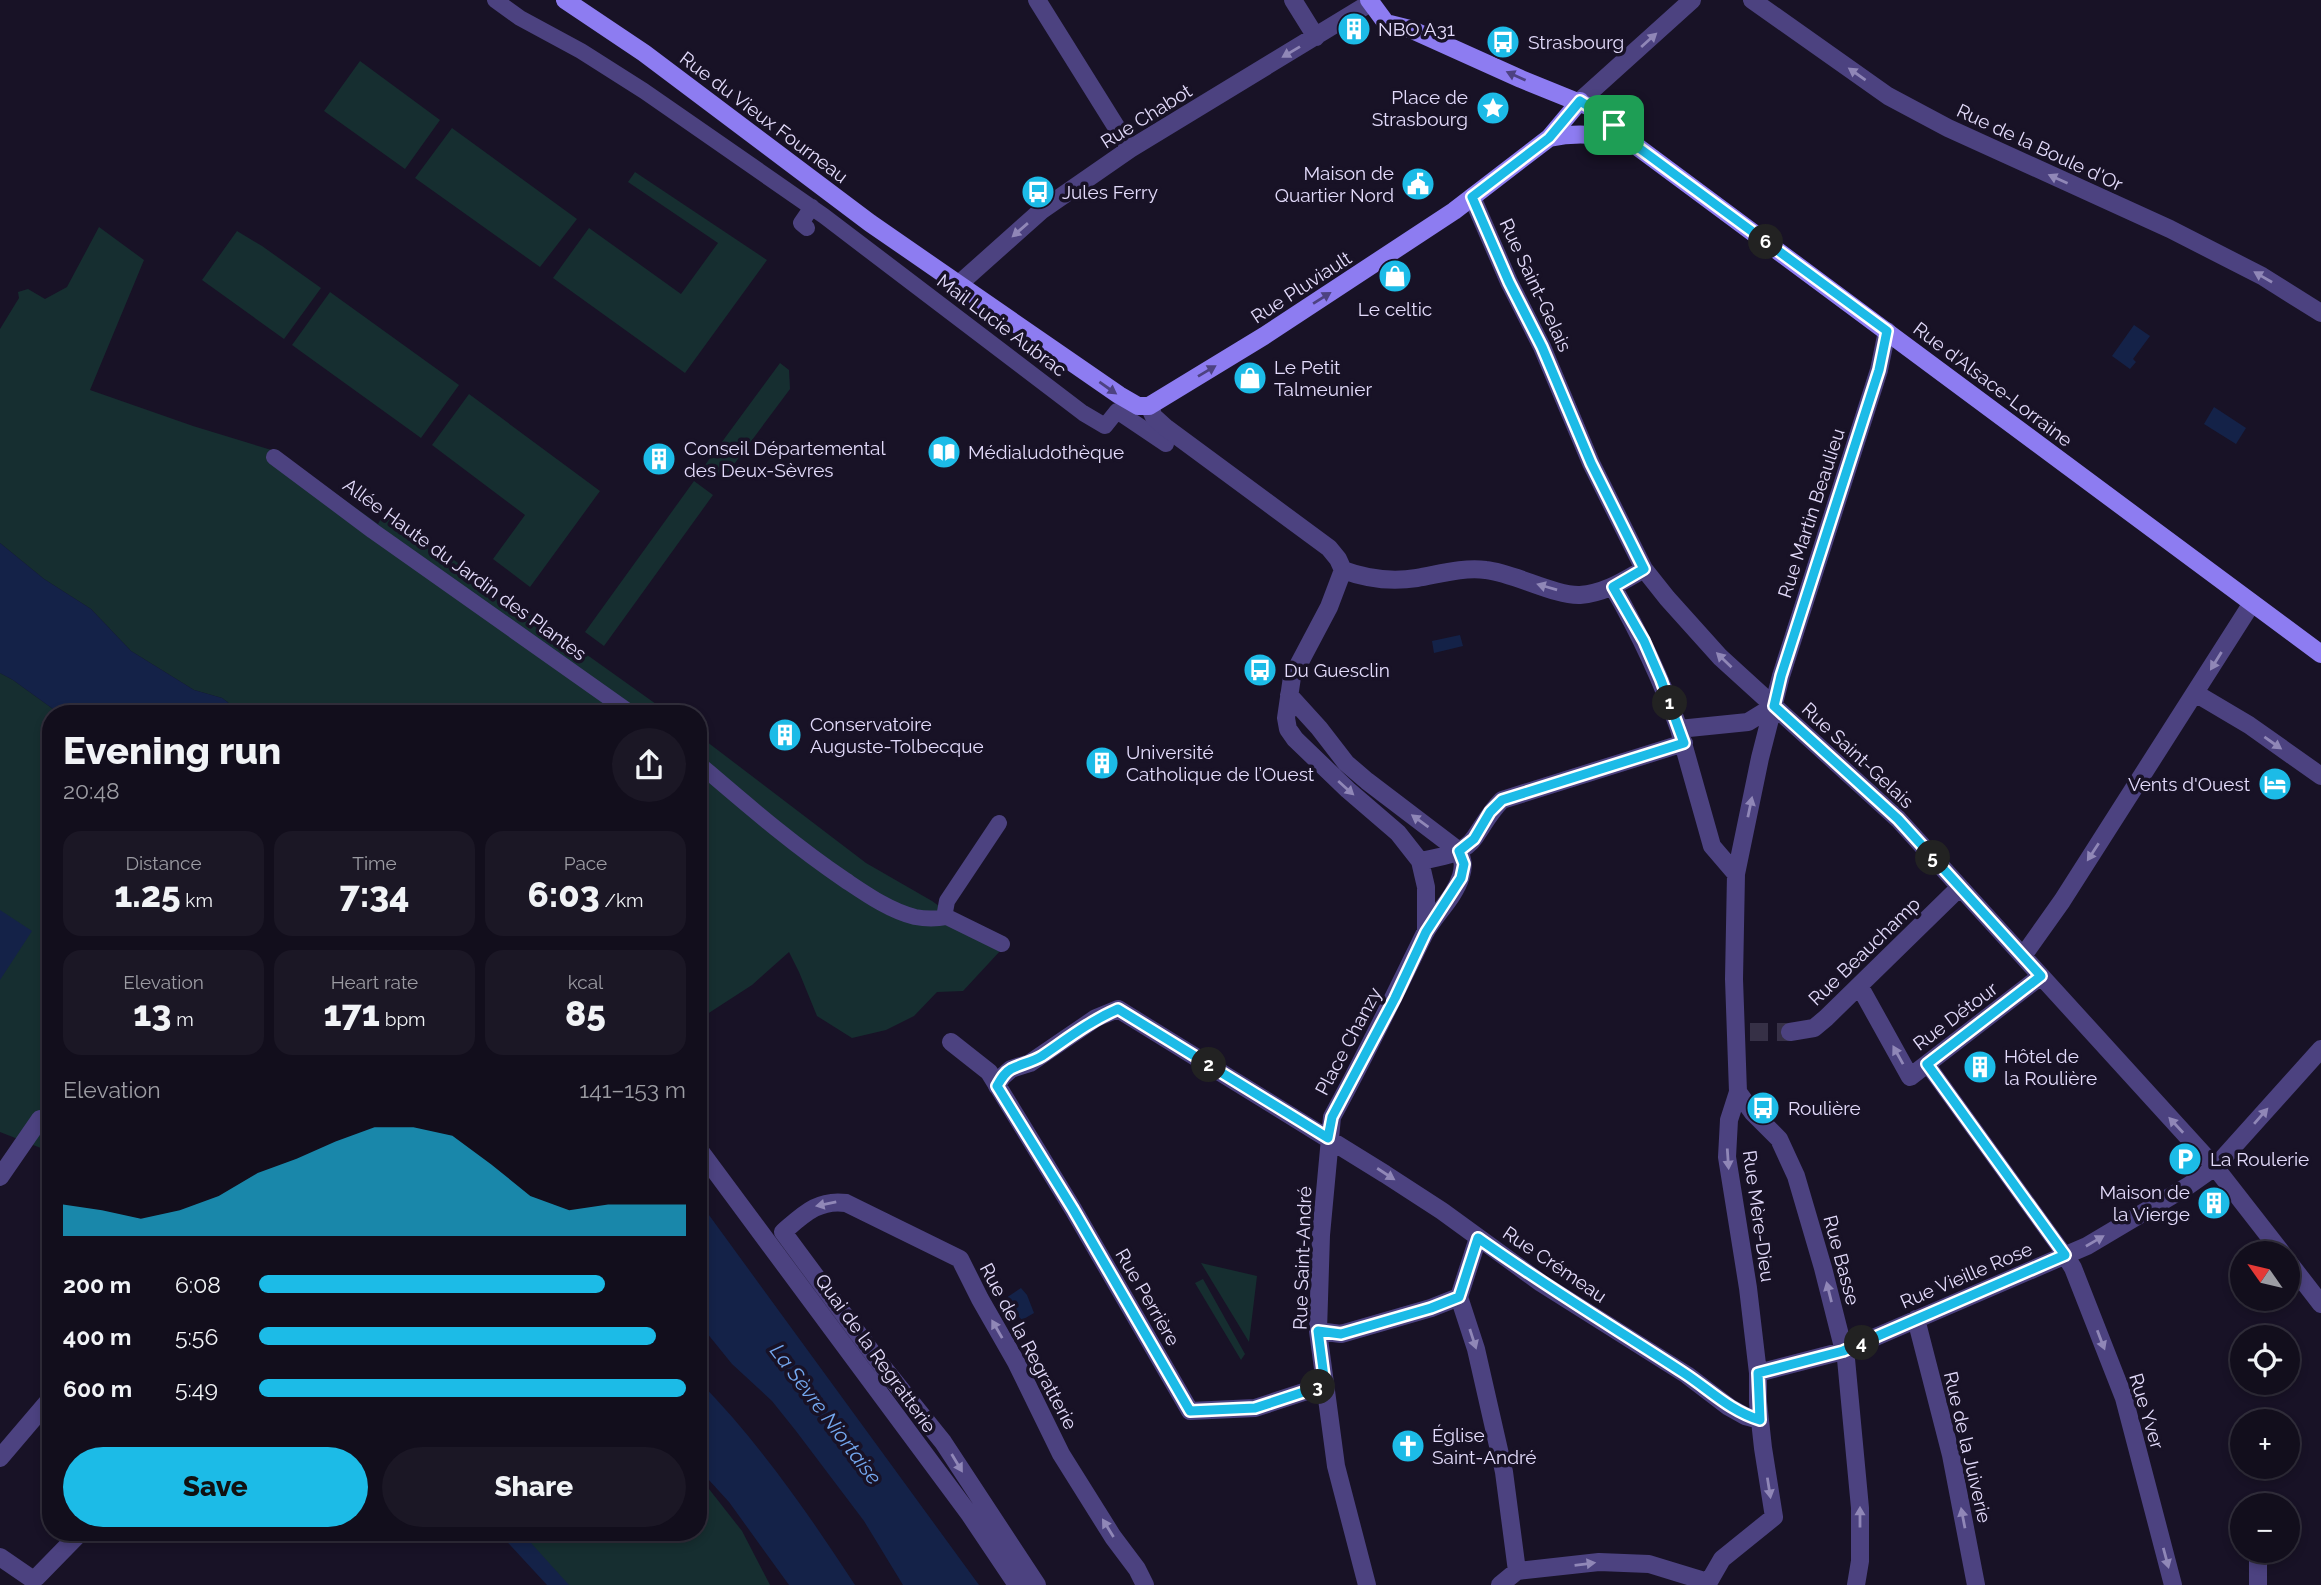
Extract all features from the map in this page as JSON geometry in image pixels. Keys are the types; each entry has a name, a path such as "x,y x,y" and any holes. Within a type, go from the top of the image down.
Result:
{"main road":[{"name":"Rue du Vieux Fourneau","path":"565,0 643,53 936,270 1119,395 1138,406 1149,406"},
{"path":"1370,1 1386,23 1410,29 1521,79 1580,101 1604,116 1639,148"},
{"path":"1472,197 1549,138 1580,101"},
{"path":"1549,138 1571,133 1618,139 1639,148"},
{"name":"Rue d'Alsace-Lorraine","path":"1639,148 2321,654"},
{"name":"Rue Pluviault","path":"1149,406 1264,336 1472,197"}],"street":[{"name":"Mail Lucie Aubrac","path":"495,0 520,18 581,51 644,91 812,207 1083,413 1105,426 1117,411 1166,444"},
{"path":"1037,0 1130,149"},
{"path":"1293,0 1316,37"},
{"path":"1580,101 1692,0"},
{"name":"Rue de la Boule d'Or","path":"1752,0 1888,96 1994,150 2170,229 2262,276 2321,313"},
{"name":"Rue Chabot","path":"959,284 1042,210 1130,149 1316,37 1370,1"},
{"name":"Rue Saint-Gelais","path":"1472,197 1509,282 1542,347 1591,463 1644,569 1720,657 1898,819 2215,1167 2273,1241"},
{"path":"807,228 801,223 812,207"},
{"name":"Rue Martin Beaulieu","path":"1774,706 1781,676 1879,370 1887,331"},
{"path":"1149,406 1154,417 1165,427 1329,548 1343,570 1358,576 1386,581 1483,569 1575,595 1613,587 1644,569"},
{"name":"Allée Haute du Jardin des Plantes","path":"274,457 373,531 619,705"},
{"name":"Place Chanzy","path":"1343,570 1329,607 1292,677 1286,718 1288,729 1348,790 1398,833 1420,861 1426,887 1426,932"},
{"path":"1613,587 1661,680 1681,736 1712,846 1736,874"},
{"path":"2023,956 2062,901 2252,603"},
{"path":"2195,693 2249,726 2321,776"},
{"path":"1289,695 1346,763 1459,851"},
{"path":"1420,861 1459,851 1474,839 1490,812 1502,800 1681,736 1748,722 1774,706"},
{"name":"Rue Mère-Dieu","path":"1708,1583 1722,1559 1774,1517 1760,1420 1758,1373 1748,1288 1727,1157 1729,1120 1738,1092 1742,1032 1734,979 1736,874 1760,758 1774,706"},
{"path":"707,770 820,863 867,895 914,916 947,918 1003,944"},
{"path":"947,918 947,901 999,823"},
{"name":"Place Chanzy","path":"1328,1138 1332,1117 1395,998 1426,932 1461,878 1464,864 1459,851"},
{"name":"Rue Beauchamp","path":"1790,1032 1814,1028 1860,987 1960,887"},
{"name":"Rue Détour","path":"1860,987 1910,1077 2041,976"},
{"path":"997,1086 1011,1069 1030,1063 1096,1018 1118,1009 1328,1138"},
{"name":"Rue Perrière","path":"951,1042 989,1072 1073,1209 1190,1411 1255,1408 1325,1385"},
{"name":"Rue Vieille Rose","path":"1758,1373 1843,1351 2087,1246 2215,1167 2321,1049"},
{"path":"1927,1064 2065,1255"},
{"name":"Rue Basse","path":"1738,1092 1753,1113 1779,1139 1796,1176 1847,1365 1860,1508 1860,1562 1856,1585"},
{"path":"0,1177 40,1119"},
{"name":"Rue Crémeau","path":"1328,1138 1430,1203 1541,1283 1687,1375 1729,1407 1745,1416 1760,1420"},
{"name":"Rue Saint-André","path":"1328,1138 1318,1331 1336,1465 1367,1585"},
{"name":"Quai de la Regratterie","path":"707,1160 970,1515 1017,1585"},
{"name":"Rue de la Regratterie","path":"783,1233 813,1207 833,1201 846,1203 960,1259 1016,1362 1061,1454 1145,1585"},
{"name":"Quai de la Regratterie","path":"783,1233 882,1366 943,1442 1037,1585"},
{"path":"1478,1238 1459,1297 1476,1349 1504,1472 1517,1571"},
{"name":"Rue Yver","path":"2065,1255 2073,1268 2124,1398 2174,1585"},
{"path":"2300,1277 2321,1304"},
{"path":"1318,1331 1341,1334 1431,1308 1459,1297"},
{"name":"Rue de la Juiverie","path":"1916,1319 1951,1454 1976,1585"},
{"path":"0,1458 42,1409"},
{"path":"0,1557 32,1579 72,1541"},
{"path":"1500,1585 1517,1571 1599,1562 1649,1564 1708,1583"},
{"path":"2258,1563 2258,1585"}],"green space":[{"path":"360,61 440,120 405,169 324,111"},
{"path":"452,128 577,219 540,267 415,178"},
{"path":"635,172 767,260 685,373 553,278 589,228 681,294 718,243 628,182"},
{"path":"99,227 144,260 90,390 278,452 378,524 385,511 657,705 231,705 222,698 194,690 131,651 91,609 44,579 0,543 0,329 19,298 18,292 28,289 45,299 67,287"},
{"path":"237,231 321,288 284,339 202,280"},
{"path":"330,292 459,385 421,438 292,345"},
{"path":"780,363 789,370 790,389 723,479 705,465"},
{"path":"469,394 600,491 530,587 493,559 525,515 432,445"},
{"path":"694,481 713,495 604,646 585,632"},
{"path":"0,673 48,705 42,705 42,1148 0,1132"},
{"path":"707,742 866,863 932,901 1001,950 963,991 937,992 914,1016 886,1030 852,1038 817,1016 789,952 752,985 707,1014"},
{"path":"1201,1263 1257,1276 1249,1342"},
{"path":"1203,1279 1245,1354 1241,1360 1195,1283"},
{"path":"707,1486 742,1531 770,1585 565,1585 524,1541 707,1541"}],"water":[{"path":"2134,325 2150,336 2133,359 2136,362 2130,369 2112,356"},
{"path":"2214,407 2246,428 2236,444 2204,424"},
{"path":"0,543 44,579 91,609 131,651 194,690 222,698 231,705 48,705 0,673"},
{"path":"1460,635 1463,646 1434,653 1432,641"},
{"path":"0,910 32,931 0,980"},
{"name":"La Sèvre Niortaise","path":"707,1212 979,1585 903,1585 864,1521 796,1431 772,1401 732,1364 707,1333"},
{"path":"1021,1288 1034,1313 1022,1320 1006,1298"},
{"path":"707,1389 781,1478 855,1585 789,1585 729,1502 707,1478"},
{"path":"506,1541 529,1541 569,1585 547,1585"}],"tunnel":[{"path":"1750,1032 1790,1032"}],"place":[{"name":"NBO A31","path":"1354,29"},
{"name":"Strasbourg","path":"1503,42"},
{"name":"Place de Strasbourg","path":"1493,108"},
{"name":"Maison de Quartier Nord","path":"1418,184"},
{"name":"Jules Ferry","path":"1038,192"},
{"name":"Le celtic","path":"1395,276"},
{"name":"Le Petit Talmeunier","path":"1250,378"},
{"name":"Médialudothèque","path":"944,452"},
{"name":"Conseil Départemental des Deux-Sèvres","path":"659,459"},
{"name":"Du Guesclin","path":"1260,670"},
{"name":"Conservatoire Auguste-Tolbecque","path":"785,735"},
{"name":"Université Catholique de l’Ouest","path":"1102,763"},
{"name":"Vents d'Ouest","path":"2275,784"},
{"name":"Hôtel de la Roulière","path":"1980,1067"},
{"name":"Roulière","path":"1763,1108"},
{"name":"La Roulerie","path":"2185,1159"},
{"name":"Maison de la Vierge","path":"2214,1203"},
{"name":"Église Saint-André","path":"1408,1446"}],"route":[{"path":"1580,101 1614,125 1639,148 1887,331 1879,370 1781,676 1774,706 1898,819 2041,976 1927,1064 2065,1255 1843,1351 1758,1373 1760,1420 1745,1416 1729,1407 1687,1375 1541,1283 1478,1238 1459,1297 1431,1308 1341,1334 1318,1331 1325,1385 1255,1408 1190,1411 1073,1209 997,1086 1011,1069 1030,1063 1096,1018 1118,1009 1328,1138 1332,1117 1395,998 1426,932 1461,878 1464,864 1459,851 1474,839 1490,812 1502,800 1684,743 1644,641 1613,587 1644,569 1591,463 1542,347 1509,282 1472,197 1549,138 1580,101"}]}
